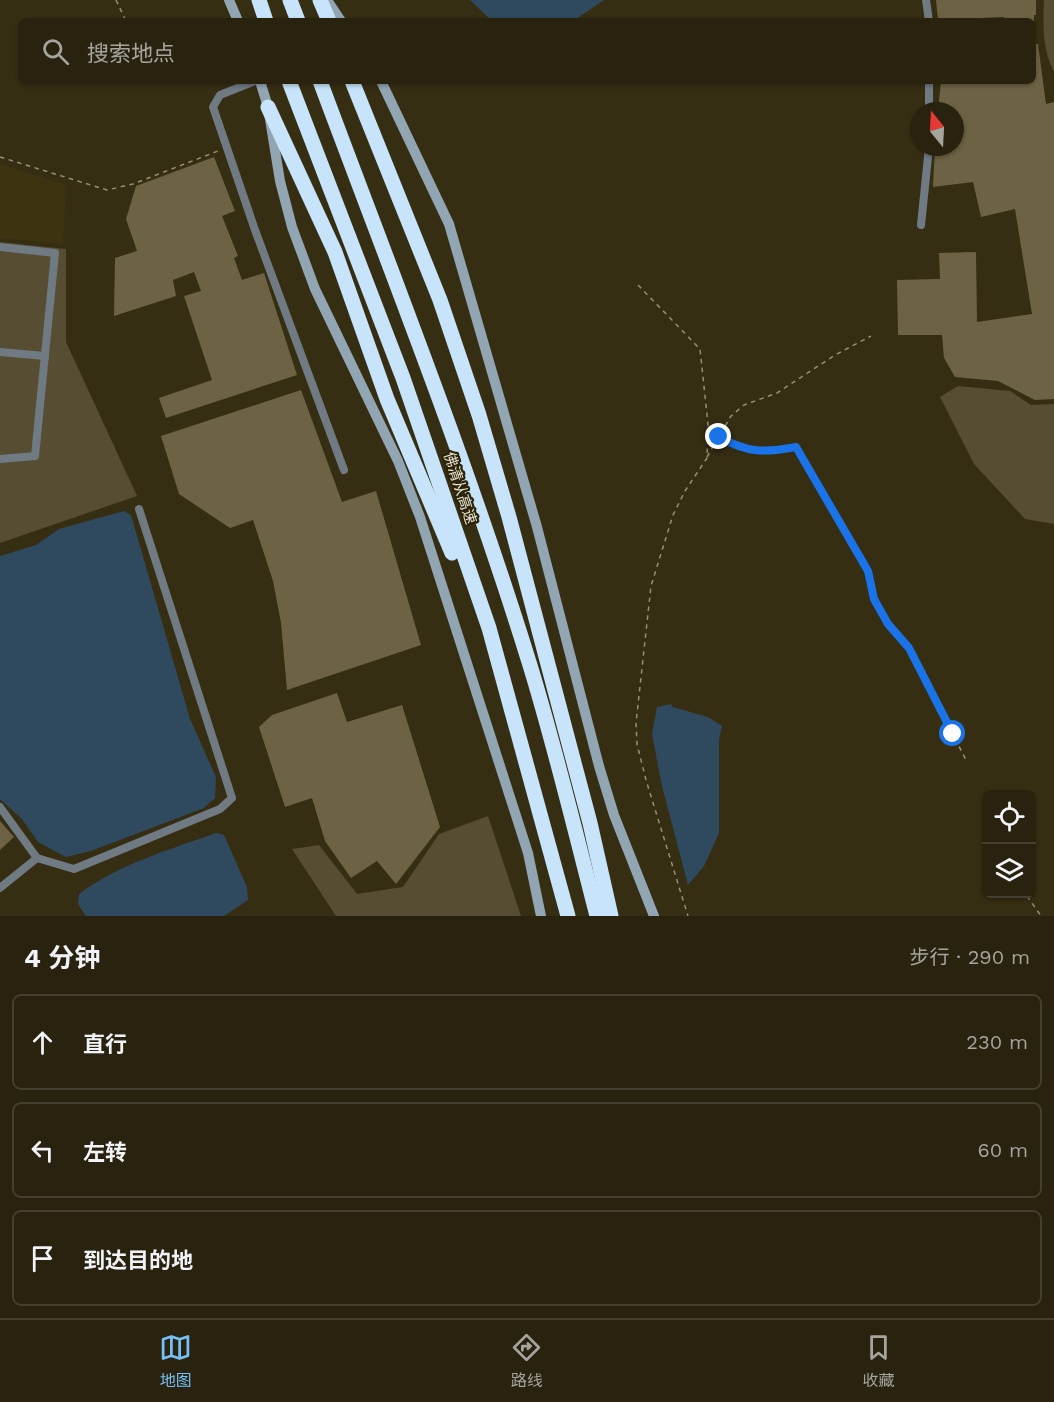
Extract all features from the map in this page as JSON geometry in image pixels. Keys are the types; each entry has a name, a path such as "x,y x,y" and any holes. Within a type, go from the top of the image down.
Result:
{"highway":[{"path":"259,0 266,18"},
{"path":"290,0 297,18"},
{"path":"320,0 327,18"},
{"name":"佛清从高速","path":"290,84 406,387 500,662 568,916"},
{"name":"佛清从高速","path":"321,84 430,371 511,607 552,742 597,916"},
{"path":"353,84 440,300 479,415 509,517 590,822 611,916"},
{"path":"268,107 335,252 387,399 479,621 500,662"}],"main road":[{"path":"230,0 236,18"},
{"path":"327,0 339,18"},
{"path":"261,84 268,107 279,181 292,227 324,310 398,461 420,518 528,852 541,916"},
{"path":"382,84 449,224 537,527 599,766 614,815 654,916"}],"street":[{"path":"926,0 929,18"},
{"path":"248,84 220,95 213,107 344,470"},
{"path":"929,102 930,84"},
{"path":"921,225 928,156"},
{"path":"0,247 55,254 35,456 0,459"},
{"path":"0,352 45,357"},
{"path":"0,807 37,858 74,869 220,809 232,798 139,509"},
{"path":"0,888 37,858"}],"path":[{"path":"116,0 125,18"},
{"path":"0,157 107,190 134,184 227,147"},
{"path":"638,285 700,349 708,424 706,458"},
{"path":"688,916 646,780 637,744 636,723 651,586 673,515 731,416 744,405 777,393 835,355 871,336"},
{"path":"719,437 741,450 771,452 796,447 868,571 874,599 888,624 909,648 967,762"},
{"path":"1028,898 1041,916"}],"shaded area":[{"path":"1044,0 1054,0 1054,71 1045,46"},
{"path":"0,164 66,185 63,244 0,238"},
{"path":"0,242 66,249 66,342 137,496 0,543"},
{"path":"958,386 1010,391 1031,405 1054,404 1054,524 1025,519 974,464 940,397"},
{"path":"488,816 521,916 336,916 292,849 319,845 357,894 403,887 439,834"}],"water":[{"path":"470,0 604,0 577,18 489,18"},
{"path":"124,511 131,515 190,719 216,777 215,798 204,808 91,851 66,857 38,842 22,819 0,799 0,556 36,545 59,529"},
{"path":"671,704 673,707 708,717 722,726 719,740 719,833 704,866 688,885 662,786 652,734 657,707"},
{"path":"216,833 224,835 247,887 248,900 224,916 86,916 78,904 79,894 111,874"}],"building":[{"path":"936,0 1036,0 1034,18 938,18"},
{"path":"1036,44 1038,44 1046,104 1054,102 1054,399 1035,400 998,381 955,377 944,358 942,335 898,335 897,280 940,279 939,253 976,252 977,322 1032,314 1015,209 981,217 973,182 933,187 935,156 964,156 964,102 939,102 941,84 1036,84"},
{"path":"214,157 235,211 222,216 238,256 234,258 242,280 264,273 297,375 166,418 159,398 212,380 184,296 201,291 194,272 173,280 176,296 114,316 115,258 137,251 126,219 136,186"},
{"path":"301,390 342,502 376,491 421,645 287,690 281,623 273,581 253,520 230,528 179,494 161,436"},
{"path":"337,693 347,722 402,705 440,827 396,884 377,861 351,878 325,841 312,798 285,807 259,727 272,715"},
{"path":"0,821 14,837 0,850"}],"route":[{"path":"719,437 741,450 771,452 796,447 868,571 874,599 888,624 909,648 953,734"}]}
